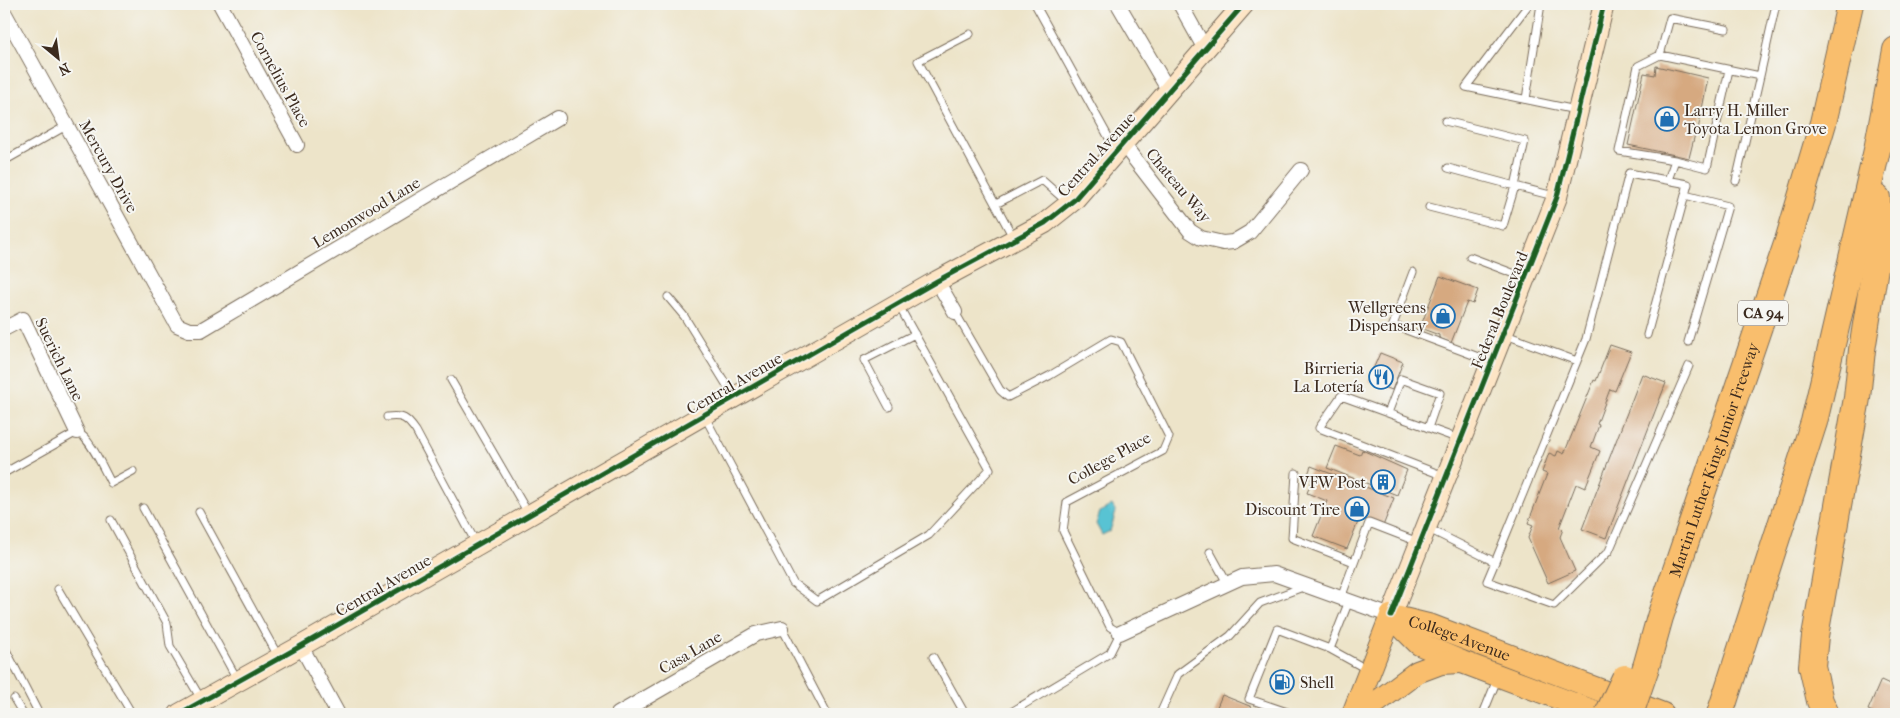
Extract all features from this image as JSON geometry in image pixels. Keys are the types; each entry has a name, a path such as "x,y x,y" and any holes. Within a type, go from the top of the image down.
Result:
{"highway":[{"name":"Martin Luther King Junior Freeway","path":"1630,714 1636,672 1660,617 1788,241 1823,123 1850,4"},
{"path":"1701,714 1719,700 1779,531 1814,422 1877,150 1896,50"},
{"path":"1826,714 1820,700 1812,666 1815,636 1857,398 1862,350 1877,255 1877,150"},
{"path":"1608,714 1636,672"}],"main road":[{"name":"College Avenue","path":"1391,616 1419,644 1498,676 1601,714"},
{"name":"College Avenue","path":"1391,616 1432,626 1663,714"},
{"name":"Federal Boulevard","path":"1353,714 1391,616"},
{"path":"1361,714 1417,672 1441,663 1462,662"}],"street":[{"name":"Cornelius Place","path":"220,4 297,145"},
{"path":"1118,4 1169,90"},
{"path":"1180,4 1205,49"},
{"name":"Central Avenue","path":"179,714 301,646 898,303 1045,223 1069,204 1244,4"},
{"name":"Federal Boulevard","path":"1391,616 1557,197 1604,4"},
{"name":"Mercury Drive","path":"4,12 177,325 189,330"},
{"name":"Lemonwood Lane","path":"189,330 201,330 558,118"},
{"name":"Chateau Way","path":"1119,148 1190,231 1201,238 1223,243 1233,242 1250,232 1301,170"},
{"name":"College Place","path":"937,281 955,312"},
{"name":"Suerich Lane","path":"4,330 23,319 77,432"},
{"path":"1120,632 1242,577 1274,574 1391,616"},
{"name":"Casa Lane","path":"618,714 756,634 782,628"},
{"path":"301,646 338,714"}],"lane":[{"path":"1035,4 1119,148"},
{"path":"1529,4 1466,87 1579,110"},
{"path":"1526,99 1541,4"},
{"path":"1736,181 1774,4"},
{"path":"1660,54 1670,18 1726,29"},
{"path":"970,34 918,61 1015,239"},
{"path":"1729,70 1707,168 1675,160 1620,151 1638,66 1660,54 1760,76"},
{"path":"1429,207 1504,226 1516,186 1525,141 1445,121"},
{"path":"4,161 66,126"},
{"path":"1668,180 1675,160"},
{"path":"1448,168 1557,197"},
{"path":"1648,334 1688,184 1629,173 1586,339 1487,581 1554,605 1609,551 1689,366"},
{"path":"996,204 1042,180 1069,204"},
{"path":"1685,195 1728,206 1688,342"},
{"path":"1470,257 1526,278"},
{"path":"1413,272 1392,325 1492,362"},
{"path":"668,297 684,316 734,397"},
{"path":"704,415 793,583 816,601 929,535 990,469 898,303"},
{"name":"College Place","path":"955,312 1000,390 1008,397 1049,376 1111,339 1121,342 1169,437 1163,451 1068,502 1063,531 1110,627 1120,632"},
{"path":"889,407 864,360 915,334"},
{"path":"1503,334 1577,361"},
{"path":"451,380 530,515"},
{"path":"1388,413 1401,380 1440,393 1428,428"},
{"path":"1447,477 1319,428 1341,396 1461,440"},
{"path":"387,417 399,415 409,421 477,545"},
{"path":"4,473 77,432 82,434 87,441 112,483 133,471"},
{"path":"1296,473 1292,538 1354,562"},
{"path":"143,508 238,682"},
{"path":"199,512 279,658"},
{"path":"111,520 168,623 170,646 202,701"},
{"path":"1330,650 1354,562 1369,523 1423,535 1495,562"},
{"path":"1210,552 1227,583"},
{"path":"1160,714 1178,674 1230,636 1260,603 1305,586"},
{"path":"58,589 132,714"},
{"path":"782,628 827,714"},
{"path":"1293,714 1249,698 1277,629 1330,650 1370,671"},
{"path":"1008,714 1110,653 1120,632"},
{"path":"4,646 39,714"},
{"path":"933,657 965,714"},
{"path":"1483,714 1498,676"},
{"path":"14,699 23,714"}],"water":[{"path":"1112,505 1116,512 1110,531 1102,535 1096,524 1100,512"}],"building":[{"name":"Larry H. Miller Toyota Lemon Grove","path":"1656,66 1708,78 1697,135 1695,134 1689,158 1628,145 1644,73 1655,75"},
{"name":"Wellgreens Dispensary","path":"1440,276 1478,290 1473,304 1467,302 1451,343 1439,338 1439,335 1420,328"},
{"path":"1610,345 1631,352 1615,391 1610,389 1597,424 1599,425 1591,447 1600,451 1585,488 1576,484 1559,528 1563,529 1560,537 1575,571 1548,583 1528,538 1533,525 1528,523 1547,474 1542,472 1549,453 1556,456 1558,451 1564,454"},
{"path":"1380,353 1403,362 1392,390 1368,381"},
{"path":"1642,374 1666,383 1606,538 1582,529"},
{"name":"VFW Post","path":"1336,446 1360,455 1362,450 1407,470 1397,495 1327,468"},
{"name":"Discount Tire","path":"1311,466 1394,498 1383,526 1360,517 1347,549 1313,536 1327,501 1307,493 1312,480 1307,477"},
{"path":"1881,680 1896,687 1896,714 1877,714 1868,710"},
{"path":"1222,695 1252,707 1249,714 1214,714"}],"cycle path":[{"path":"179,714 937,281 1045,223 1074,200 1244,4"},
{"path":"1391,616 1557,197 1604,4"}],"place":[{"name":"Larry H. Miller Toyota Lemon Grove","path":"1667,119"},
{"name":"Wellgreens Dispensary","path":"1443,316"},
{"name":"Birrieria La Lotería","path":"1381,377"},
{"name":"VFW Post","path":"1383,482"},
{"name":"Discount Tire","path":"1357,509"},
{"name":"Shell","path":"1282,682"}]}
